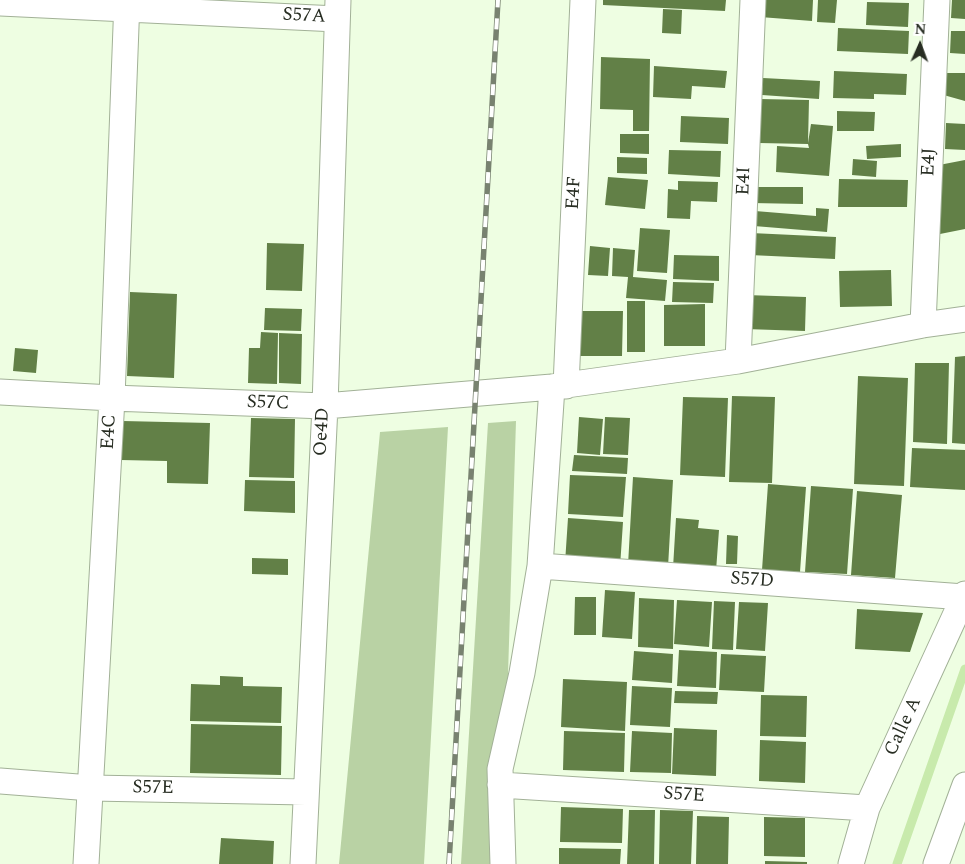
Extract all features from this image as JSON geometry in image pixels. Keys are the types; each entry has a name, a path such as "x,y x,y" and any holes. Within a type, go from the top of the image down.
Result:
{"street":[{"name":"E4F","path":"503,864 500,769 522,673 540,566 559,386 584,0"},
{"name":"E4I","path":"738,361 753,0"},
{"name":"E4J","path":"923,325 937,0"},
{"name":"S57A","path":"0,3 338,10"},
{"name":"E4C","path":"86,864 112,398 127,5"},
{"name":"Oe4D","path":"303,864 325,406 338,10"},
{"path":"559,386 738,361 923,325 965,319"},
{"name":"S57C","path":"0,392 325,406 559,386"},
{"name":"S57D","path":"540,566 964,595"},
{"name":"Calle A","path":"851,864 867,808 964,595"},
{"name":"S57E","path":"0,781 91,788 306,792"},
{"name":"S57E","path":"500,784 867,808"},
{"path":"936,864 965,785"}],"green space":[{"path":"516,421 502,864 461,864 488,423"},
{"path":"448,427 424,864 339,864 380,432"}],"building":[{"path":"603,0 726,0 725,11 603,5"},
{"path":"761,0 813,0 812,21 760,17"},
{"path":"818,0 837,0 835,23 817,22"},
{"path":"952,0 965,0 965,19 951,18"},
{"path":"867,2 909,3 908,27 866,25"},
{"path":"663,9 682,10 681,34 662,33"},
{"path":"838,28 909,31 908,54 837,51"},
{"path":"951,31 965,31 965,54 950,53"},
{"path":"601,57 650,59 649,131 633,131 633,110 600,109"},
{"path":"654,66 727,71 725,88 692,86 691,99 653,97"},
{"path":"834,71 907,74 906,95 874,94 874,99 833,98"},
{"path":"940,73 965,73 965,101 940,94"},
{"path":"763,78 820,81 819,99 762,95"},
{"path":"760,99 809,100 808,143 811,124 833,126 829,176 776,172 777,146 809,148 808,144 759,143"},
{"path":"837,111 875,112 874,131 837,131"},
{"path":"681,116 729,118 728,144 680,142"},
{"path":"946,123 965,124 965,150 945,149"},
{"path":"620,134 649,134 649,154 620,153"},
{"path":"901,144 901,157 867,159 866,146"},
{"path":"669,150 721,151 720,177 668,174"},
{"path":"617,157 647,158 647,174 617,173"},
{"path":"853,159 877,161 876,177 852,175"},
{"path":"965,160 965,229 935,235 939,165"},
{"path":"608,177 648,180 645,209 605,205"},
{"path":"839,179 908,180 907,207 838,207"},
{"path":"678,181 718,182 717,202 691,201 690,219 667,218 668,189 678,190"},
{"path":"753,187 803,187 803,204 752,203"},
{"path":"816,208 829,209 827,232 754,226 755,211 816,216"},
{"path":"640,228 670,230 667,273 637,271"},
{"path":"751,233 836,237 835,259 750,255"},
{"path":"267,243 304,244 302,291 266,290"},
{"path":"590,246 610,248 608,276 588,275"},
{"path":"613,248 635,250 633,277 667,280 665,301 626,298 628,277 612,276"},
{"path":"674,255 719,256 719,281 673,279"},
{"path":"891,270 892,306 840,307 839,271"},
{"path":"673,282 714,283 713,303 672,302"},
{"path":"130,292 177,294 174,378 127,376"},
{"path":"746,295 806,297 805,331 745,329"},
{"path":"627,301 645,301 645,352 627,352"},
{"path":"705,304 705,346 664,346 664,305"},
{"path":"265,308 302,309 301,331 264,330"},
{"path":"578,311 623,311 622,356 577,356"},
{"path":"261,332 278,333 277,384 248,383 249,348 260,348"},
{"path":"279,333 302,334 301,384 279,383"},
{"path":"15,348 38,350 36,373 13,371"},
{"path":"965,356 965,444 952,443 955,357"},
{"path":"915,363 949,363 947,444 913,442"},
{"path":"858,376 908,378 904,486 854,484"},
{"path":"732,396 775,397 772,483 729,482"},
{"path":"683,397 728,398 725,477 680,475"},
{"path":"579,417 603,419 600,455 577,453"},
{"path":"605,417 630,418 628,455 603,454"},
{"path":"251,418 295,419 294,478 249,477"},
{"path":"123,421 210,423 208,484 167,483 167,461 121,460"},
{"path":"912,448 965,450 965,490 910,487"},
{"path":"574,455 628,458 627,474 572,471"},
{"path":"570,475 626,477 623,517 568,514"},
{"path":"633,477 673,480 668,567 628,565"},
{"path":"245,480 295,481 295,513 244,511"},
{"path":"768,484 806,487 800,572 762,570"},
{"path":"811,486 853,489 847,574 805,572"},
{"path":"857,491 902,495 895,578 851,575"},
{"path":"568,518 623,522 620,567 565,563"},
{"path":"676,518 699,520 698,528 719,530 716,571 673,568"},
{"path":"727,535 738,536 737,564 726,564"},
{"path":"252,558 288,559 288,575 252,574"},
{"path":"605,590 635,592 632,639 602,637"},
{"path":"575,597 596,597 596,635 574,635"},
{"path":"639,598 674,600 673,649 638,647"},
{"path":"677,600 712,602 709,647 674,644"},
{"path":"714,601 735,602 733,650 712,649"},
{"path":"739,602 768,603 765,651 736,649"},
{"path":"857,609 923,613 910,652 855,649"},
{"path":"679,650 717,652 716,688 677,686"},
{"path":"634,651 673,654 672,683 632,680"},
{"path":"721,654 766,656 764,692 719,690"},
{"path":"220,676 243,677 243,686 282,687 281,723 190,721 191,684 220,685"},
{"path":"563,679 627,682 625,731 561,727"},
{"path":"632,686 672,688 670,727 630,725"},
{"path":"675,691 718,692 717,704 674,703"},
{"path":"761,695 807,696 806,737 760,736"},
{"path":"191,724 282,726 281,775 190,773"},
{"path":"674,728 717,730 716,776 672,774"},
{"path":"564,731 625,733 624,772 563,770"},
{"path":"632,731 672,733 671,773 630,772"},
{"path":"760,740 806,742 805,783 759,781"},
{"path":"561,807 623,809 622,843 560,842"},
{"path":"629,810 655,810 654,864 627,864"},
{"path":"660,810 693,811 691,864 659,864"},
{"path":"697,816 729,817 728,864 696,864"},
{"path":"764,817 805,818 805,857 764,856"},
{"path":"221,838 274,841 273,864 219,864"},
{"path":"559,848 621,849 620,864 559,864"},
{"path":"765,861 807,862 807,864 765,864"}],"waterway":[{"path":"897,864 965,669"}],"railway":[{"path":"449,864 498,0"}]}
